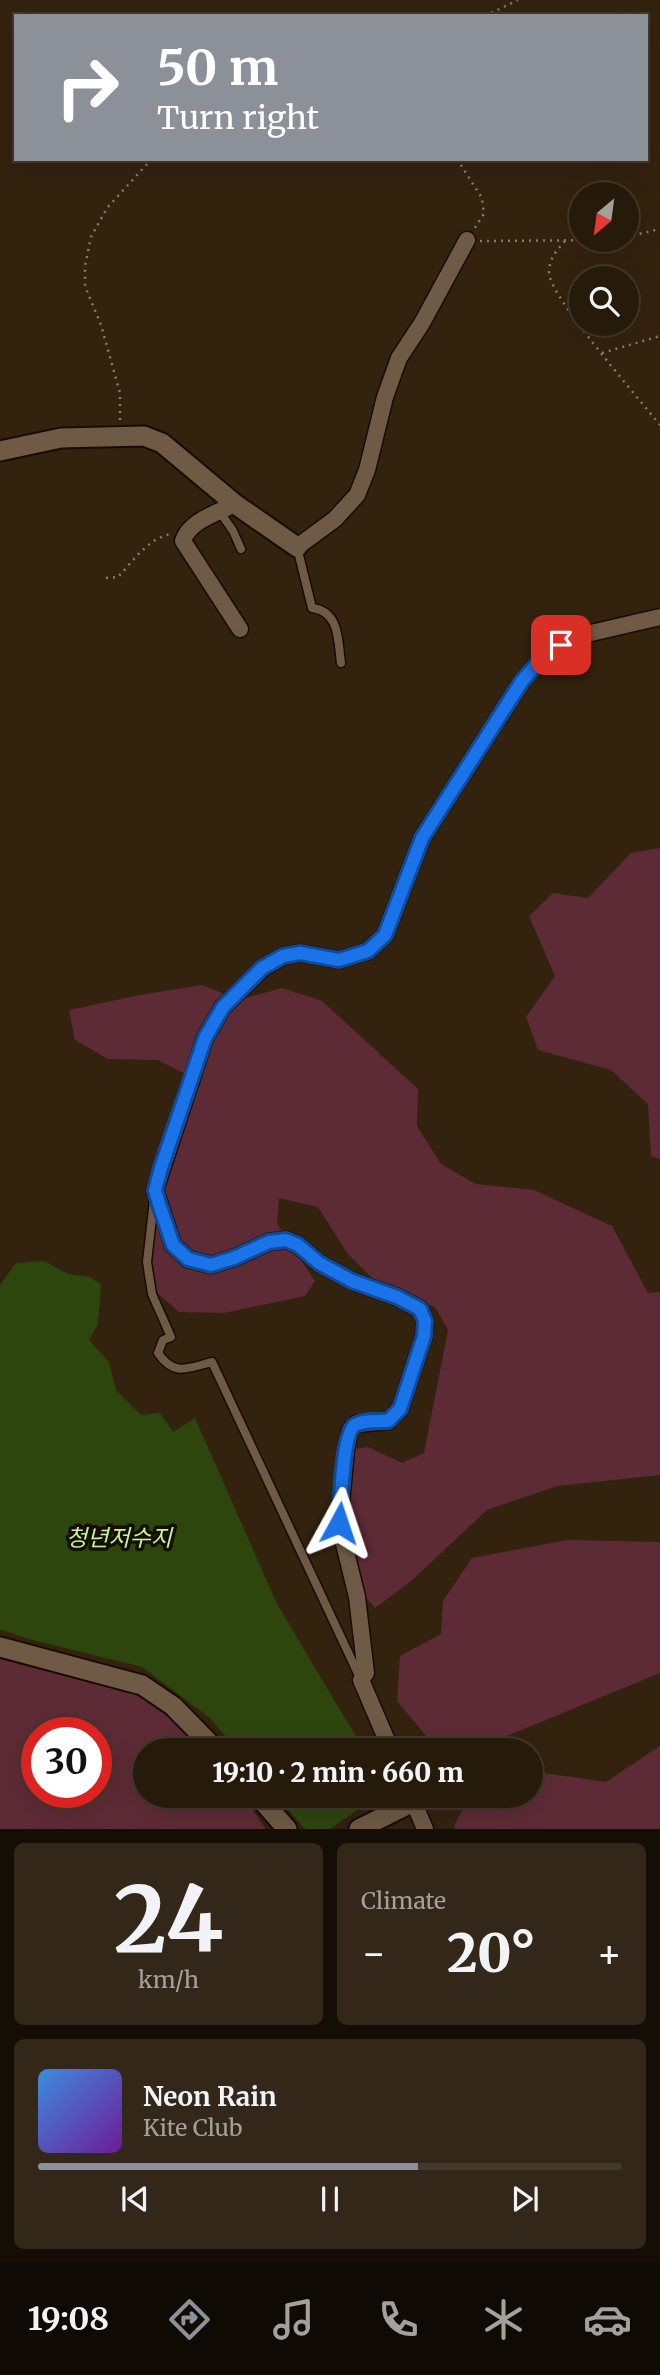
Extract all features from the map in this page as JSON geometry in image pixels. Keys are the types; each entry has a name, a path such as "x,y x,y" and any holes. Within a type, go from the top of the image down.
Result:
{"street":[{"path":"0,451 61,438 144,436 162,443 228,508 297,547 335,519 357,495 367,470 399,358 422,323 467,240"},
{"path":"228,508 199,522 186,532 183,541 240,629"},
{"path":"386,1738 361,1679 366,1673 362,1632 357,1597 339,1523 350,1430 356,1424 388,1421 400,1409 424,1336 425,1321 420,1309 397,1297 352,1281 319,1263 298,1245 286,1240 269,1242 211,1265 188,1259 173,1245 155,1190 205,1038 223,1007 262,968 283,956 300,953 339,960 368,951 385,935 422,838 522,681 545,655 578,636 660,617"},
{"path":"0,1647 142,1685 173,1706 204,1738"},
{"path":"269,1808 287,1829"},
{"path":"359,1829 395,1808"},
{"path":"416,1808 425,1829"}],"lane":[{"path":"228,508 233,531 241,549"},
{"path":"297,547 312,608 321,609 330,616 336,628 341,663"},
{"path":"155,1190 147,1262 152,1294 171,1337 163,1340 158,1353 166,1364 181,1370 212,1362 361,1679"}],"path":[{"path":"489,14 518,0"},
{"path":"458,161 482,198 484,214 467,240"},
{"path":"127,436 119,418 120,393 101,325 85,286 85,265 91,237 107,208 149,162"},
{"path":"639,234 660,229"},
{"path":"467,240 569,241"},
{"path":"565,241 552,255 549,276 572,317 660,425"},
{"path":"602,353 660,337"},
{"path":"106,578 118,577 148,545 162,535 186,532"}],"shaded area":[{"path":"660,848 660,1159 651,1156 648,1104 611,1070 538,1050 526,1017 555,976 529,916 553,893 588,898 631,853"},
{"path":"202,985 239,1000 282,988 322,1001 418,1089 417,1126 441,1164 476,1184 534,1190 612,1226 648,1293 660,1292 660,1475 557,1486 487,1510 410,1582 375,1608 362,1593 347,1521 354,1449 368,1447 402,1463 424,1453 448,1330 435,1307 380,1286 347,1253 318,1207 279,1198 277,1224 315,1281 305,1296 224,1313 179,1312 156,1292 151,1255 162,1183 184,1114 201,1082 158,1060 108,1059 75,1040 69,1010"},
{"path":"567,1540 660,1542 660,1673 507,1736 428,1738 397,1701 400,1656 441,1634 443,1601 472,1558"},
{"path":"0,1654 150,1695 191,1738 133,1738 133,1808 251,1808 266,1829 0,1829"},
{"path":"660,1746 660,1829 455,1829 454,1826 463,1808 543,1808 543,1773 606,1782"}],"water":[{"name":"청년저수지","path":"44,1261 68,1274 90,1277 101,1284 98,1324 89,1340 109,1362 116,1390 141,1415 160,1413 173,1432 195,1418 277,1604 357,1738 227,1738 210,1718 142,1667 25,1638 0,1629 0,1285 16,1263"},
{"path":"287,1808 360,1808 330,1829 305,1829"}],"route":[{"path":"339,1523 350,1430 356,1424 388,1421 400,1409 424,1336 425,1321 420,1309 397,1297 352,1281 319,1263 298,1245 286,1240 269,1242 211,1265 188,1259 173,1245 155,1190 205,1038 223,1007 262,968 283,956 300,953 339,960 368,951 385,935 422,838 522,681 545,655 561,645"}]}
